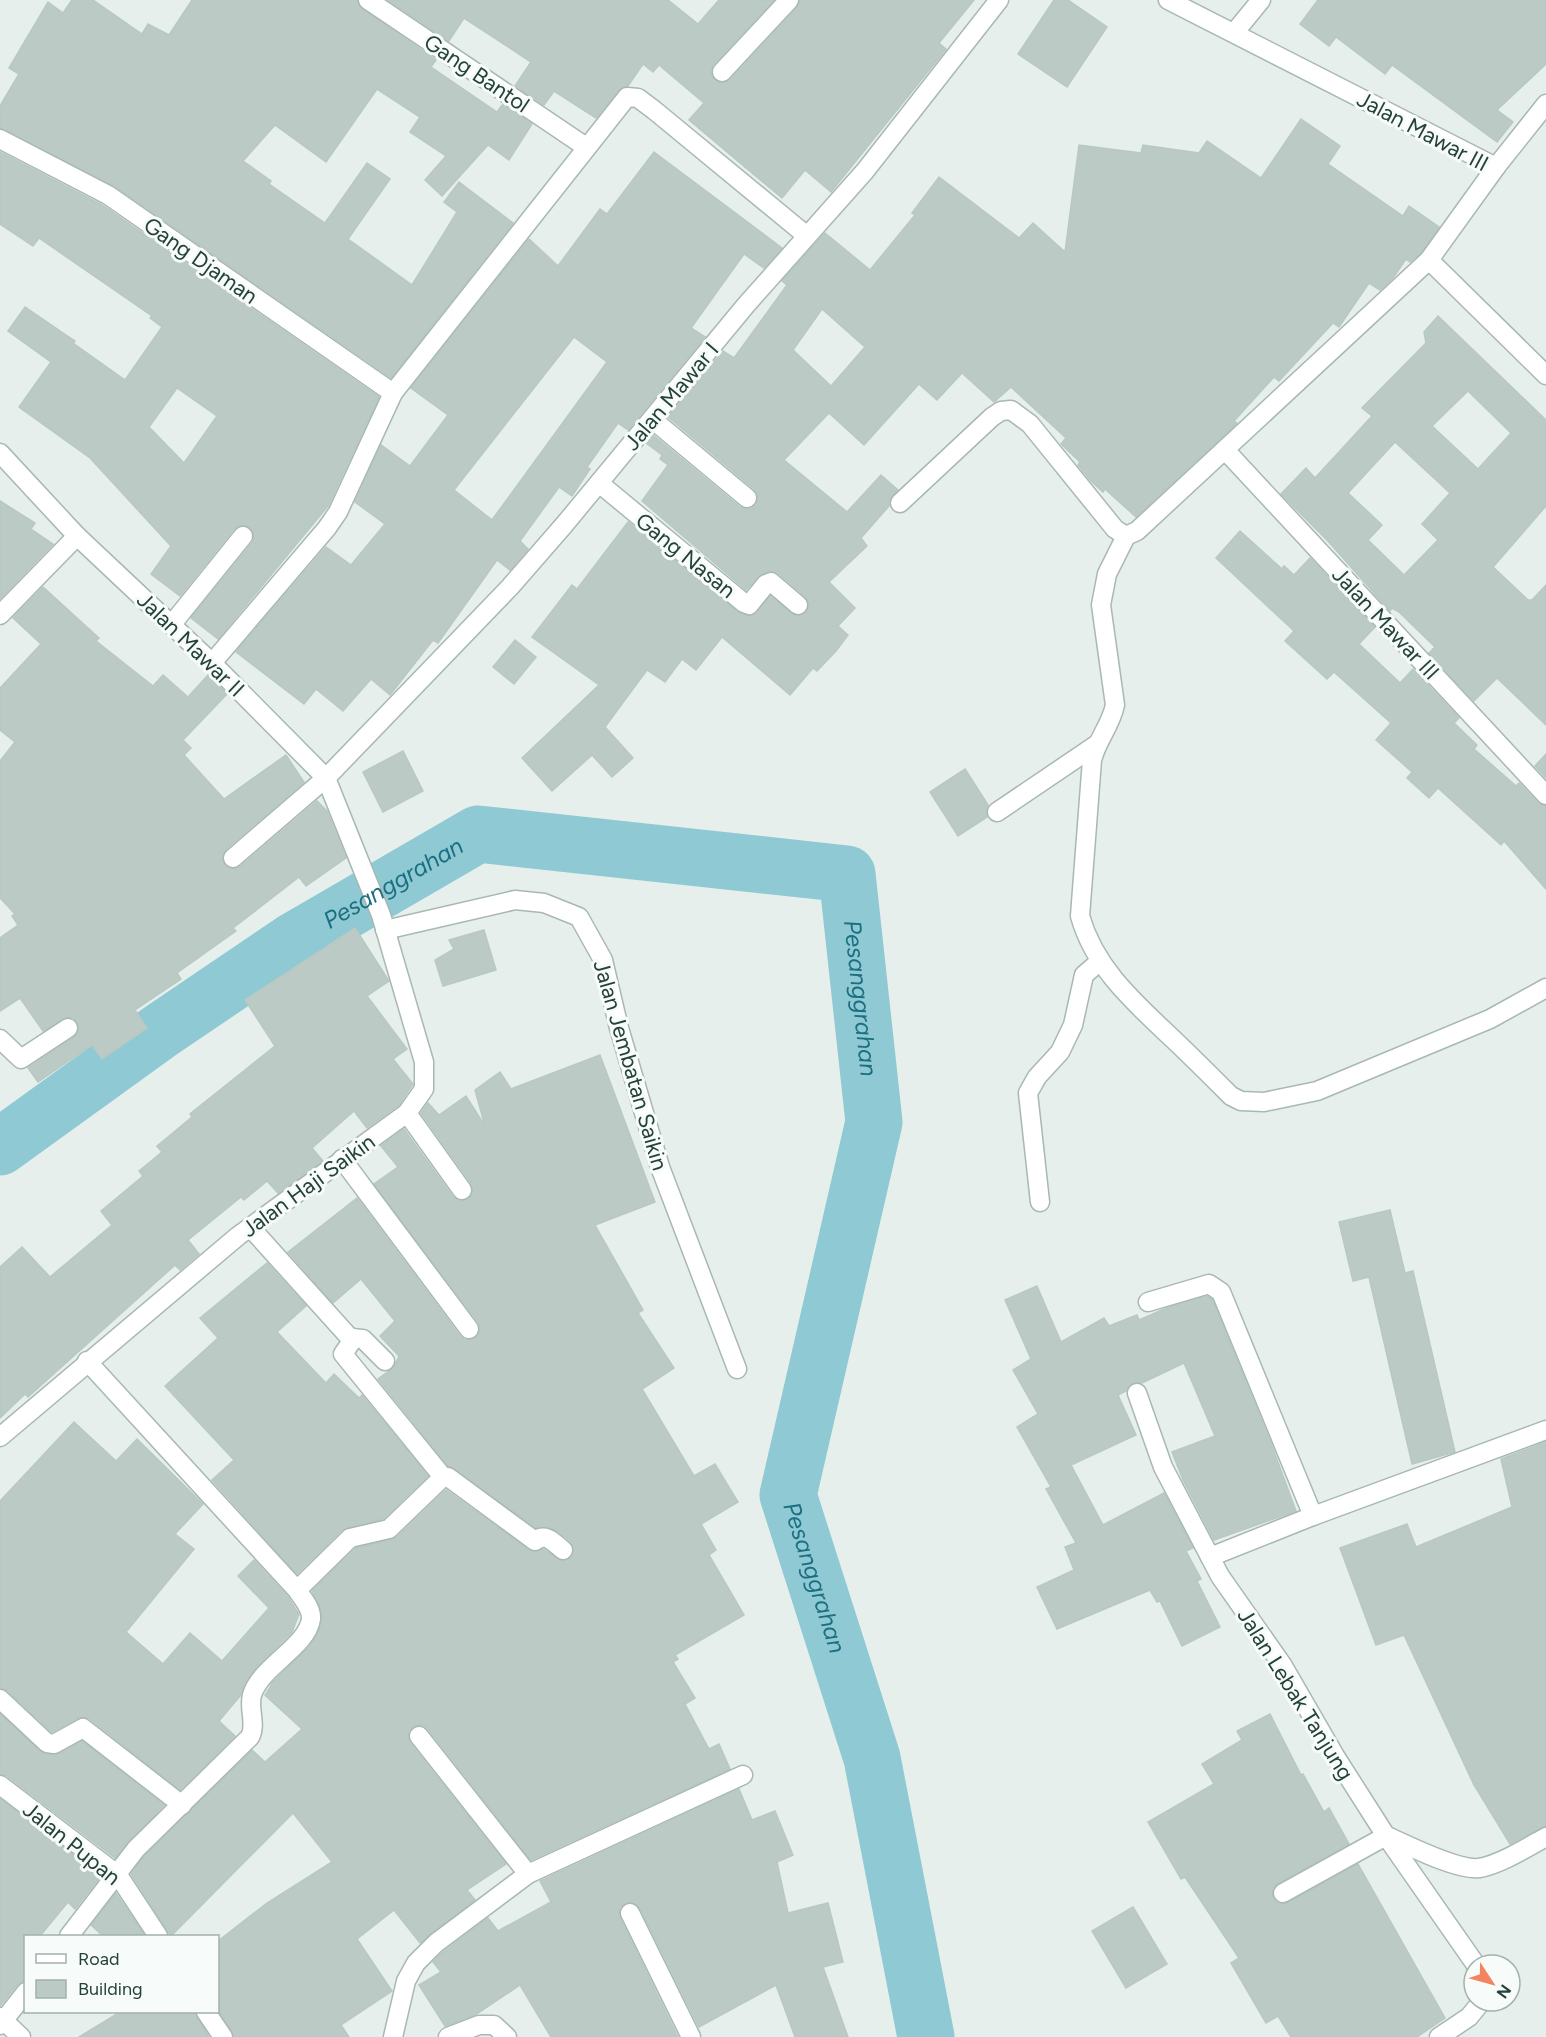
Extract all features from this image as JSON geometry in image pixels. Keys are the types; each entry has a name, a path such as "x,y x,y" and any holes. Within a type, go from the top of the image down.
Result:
{"street":[{"name":"Gang Bantol","path":"368,0 586,147"},
{"path":"722,72 789,0"},
{"name":"Jalan Mawar I","path":"233,858 326,778 510,586 898,132 999,0"},
{"name":"Jalan Mawar III","path":"1126,536 1137,531 1226,450 1429,260 1496,167 1168,0"},
{"path":"1234,33 1261,0"},
{"path":"212,663 335,517 393,393 503,257 622,102 632,95 654,110 807,236"},
{"path":"1496,167 1546,104"},
{"name":"Gang Djaman","path":"0,139 108,195 393,393"},
{"path":"1429,260 1546,375"},
{"path":"900,503 992,417 1001,411 1011,410 1030,424 1115,529 1126,536 1107,574 1101,605 1115,705 1112,720 1096,745 996,812"},
{"path":"652,419 747,498"},
{"name":"Jalan Mawar III","path":"1226,450 1546,795"},
{"name":"Jalan Mawar II","path":"0,453 77,537 172,624 326,778 357,852"},
{"name":"Gang Nasan","path":"598,483 744,603 749,605 766,584 771,582 798,605"},
{"path":"172,624 243,536"},
{"path":"0,615 77,537"},
{"path":"1096,745 1080,916 1085,935 1099,962 1126,995 1231,1096 1250,1102 1279,1100 1317,1091 1490,1019 1546,988"},
{"name":"Jalan Haji Saikin","path":"0,1437 87,1361 250,1227 407,1113 424,1089 424,1062 383,923 357,852"},
{"name":"Jalan Jembatan Saikin","path":"383,923 516,900 544,903 579,917 603,960 619,1028 660,1167 737,1369"},
{"path":"1040,1202 1028,1092 1037,1077 1060,1052 1073,1025 1084,975 1099,962"},
{"path":"0,1039 18,1058 24,1058 68,1028"},
{"path":"407,1113 462,1190"},
{"path":"342,1158 469,1329"},
{"path":"250,1227 350,1338 363,1339 385,1361"},
{"path":"1148,1302 1209,1284 1221,1292 1313,1516"},
{"path":"354,1338 343,1354 441,1478"},
{"path":"70,1935 136,1849 250,1737 253,1731 251,1698 256,1686 295,1644 307,1628 311,1618 309,1609 297,1590 87,1361"},
{"name":"Jalan Lebak Tanjung","path":"1137,1393 1163,1467 1210,1557 1283,1666 1335,1756 1386,1836 1468,1953"},
{"path":"1210,1557 1313,1516 1546,1430"},
{"path":"297,1590 350,1538 389,1529 441,1478 448,1477 535,1541 541,1537 547,1537 563,1550"},
{"path":"0,1700 47,1743 54,1744 82,1728 182,1805"},
{"path":"418,1736 528,1874"},
{"path":"393,2037 406,1981 416,1963 436,1943 528,1874 743,1775"},
{"name":"Jalan Pupan","path":"0,1785 118,1875 157,1935"},
{"path":"1283,1893 1386,1836 1441,1860 1478,1868 1525,1849 1546,1837"},
{"path":"630,1913 691,2037"},
{"path":"21,2037 1,2021 24,1994"},
{"path":"207,2013 223,2037"},
{"path":"1439,2037 1472,2013"},
{"path":"448,2037 479,2025 494,2025 504,2031 507,2037"}],"building":[{"path":"72,0 93,0 142,34 148,24 169,35 192,0 357,0 362,9 436,60 431,67 497,112 503,104 532,124 509,160 488,145 442,196 425,180 446,156 410,132 420,117 377,89 326,162 275,125 243,161 271,181 269,184 325,223 367,163 390,179 348,239 412,285 457,212 444,202 459,182 513,223 391,378 114,186 0,128 0,106 19,74 9,68 48,2 63,13"},
{"path":"388,0 668,0 698,24 719,0 774,0 713,65 711,76 720,83 730,80 797,8 800,0 974,0 939,43 946,49 831,192 805,170 782,198 689,120 704,103 659,65 653,72 643,64 628,86 619,90 596,118 554,91 544,105 515,86 531,62 464,18 449,41"},
{"path":"1054,0 1068,0 1107,27 1067,87 1018,54"},
{"path":"1318,0 1546,0 1546,64 1497,110 1513,122 1497,142 1392,65 1385,74 1336,37 1329,46 1300,24"},
{"path":"1301,119 1340,146 1328,164 1403,216 1409,206 1439,227 1421,253 1410,262 1406,259 1393,278 1380,290 1369,283 1339,327 1333,323 1279,381 1274,377 1234,421 1237,423 1136,517 1105,489 1103,492 1091,481 1078,465 1080,462 1061,444 1066,438 1011,387 994,402 962,373 937,400 919,384 864,445 829,413 784,460 847,512 881,475 898,490 889,499 889,506 861,538 867,546 829,582 855,608 838,626 848,635 836,651 817,671 813,668 790,695 722,637 696,670 682,659 665,682 647,670 605,727 633,758 612,777 592,755 552,791 522,758 599,685 532,637 572,585 577,589 628,522 740,613 752,616 770,596 795,616 807,612 809,606 806,597 778,573 772,571 762,574 746,590 642,501 668,465 660,459 662,455 646,443 653,435 740,507 750,509 756,505 758,495 754,489 668,417 723,351 734,358 787,285 782,281 825,233 870,270 915,215 912,213 939,177 1019,238 1033,223 1065,252 1079,145 1141,153 1143,145 1199,153 1207,141 1261,178","holes":["822,309 865,347 831,386 793,350"]},
{"path":"0,152 102,205 379,397 328,506 218,639 191,618 252,543 254,537 250,528 244,525 234,529 180,596 151,574 171,546 90,458 19,407 51,362 8,331 25,307 75,341 73,343 125,380 162,327 150,318 152,316 39,238 33,246 0,224","holes":["177,388 217,416 184,463 149,427"]},
{"path":"654,152 782,248 764,268 744,254 691,328 705,337 628,430 618,423 587,467 590,469 572,496 559,487 520,541 528,549 510,570 497,560 438,643 433,640 390,695 371,679 343,711 316,689 304,704 236,652 326,547 351,565 385,524 355,502 381,445 410,466 448,415 411,388 529,239 558,266 600,209 607,214","holes":["574,337 607,362 492,520 454,490"]},
{"path":"1438,316 1546,420 1546,506 1493,567 1528,600 1532,600 1546,585 1546,725 1497,678 1474,701 1429,653 1435,647 1399,612 1392,608 1390,611 1327,540 1281,494 1306,468 1315,478 1372,416 1362,408 1426,343 1424,332","holes":["1468,391 1511,433 1478,469 1432,426","1395,442 1450,493 1422,524 1438,540 1404,575 1368,540 1382,525 1348,493"]},
{"path":"0,501 35,523 31,529 53,544 0,599"},
{"path":"1240,531 1282,569 1284,566 1294,575 1310,558 1375,627 1359,644 1400,683 1413,669 1459,718 1454,723 1477,745 1474,749 1516,786 1519,783 1538,803 1546,806 1546,889 1504,841 1501,845 1438,788 1429,798 1407,778 1412,772 1376,740 1391,723 1334,672 1327,679 1285,641 1294,631 1216,558"},
{"path":"43,587 99,638 96,641 153,686 163,675 188,697 208,675 227,694 183,740 191,748 184,755 224,799 286,755 304,782 226,849 222,860 225,866 235,869 240,867 317,801 327,811 346,858 306,886 299,877 233,928 236,931 177,973 181,979 135,1010 147,1028 102,1059 92,1045 38,1082 28,1068 74,1037 79,1027 74,1018 67,1017 43,1031 20,998 0,1011 0,938 18,925 12,916 15,914 0,898 0,761 15,742 0,730 0,688 41,644 13,618"},
{"path":"515,640 536,657 514,684 493,667"},
{"path":"403,751 423,791 383,812 363,772"},
{"path":"1546,754 1546,778 1535,766"},
{"path":"965,769 988,805 987,817 958,836 930,792"},
{"path":"355,928 389,981 367,996 407,1049 393,1059 413,1084 399,1105 367,1128 354,1111 312,1148 323,1161 278,1193 267,1181 244,1200 241,1197 188,1240 199,1254 180,1270 175,1265 28,1397 25,1394 0,1418 0,1267 22,1247 50,1277 112,1225 101,1211 143,1176 139,1171 162,1152 157,1146 192,1117 190,1114 275,1046 245,1000"},
{"path":"484,930 496,970 443,986 435,960 454,949 449,940"},
{"path":"600,1055 655,1202 595,1225 643,1310 638,1313 674,1368 642,1389 694,1476 715,1464 738,1502 701,1524 716,1550 709,1555 744,1615 675,1655 678,1659 673,1662 695,1698 685,1704 709,1749 719,1744 730,1769 531,1860 428,1729 423,1725 413,1727 408,1732 410,1743 506,1864 467,1890 475,1900 420,1943 394,1910 357,1939 392,1991 341,2025 349,2037 234,2037 219,2011 219,1940 267,1903 332,1862 293,1813 172,1935 131,1874 144,1856 252,1750 265,1762 302,1729 265,1695 273,1682 310,1646 318,1633 322,1613 312,1591 356,1548 397,1537 446,1490 529,1550 535,1552 543,1549 562,1561 571,1558 574,1551 571,1542 559,1532 548,1527 536,1528 448,1466 378,1379 393,1368 399,1356 380,1336 395,1321 361,1279 333,1303 288,1252 357,1198 460,1336 465,1340 475,1338 479,1333 478,1322 374,1184 398,1167 381,1146 404,1129 453,1197 462,1201 468,1199 472,1194 471,1183 421,1113 428,1103 439,1115 466,1096 485,1126 475,1090 500,1072 511,1089"},
{"path":"1390,1210 1405,1273 1413,1271 1455,1452 1412,1464 1369,1277 1353,1281 1339,1222"},
{"path":"267,1263 306,1306 277,1332 326,1383 334,1374 359,1398 362,1395 428,1476 383,1519 342,1530 297,1574 212,1480 234,1460 165,1386 218,1338 200,1318"},
{"path":"1037,1286 1061,1342 1104,1318 1109,1326 1137,1315 1139,1320 1169,1307 1207,1296 1212,1299 1272,1446 1296,1511 1214,1540 1183,1480 1172,1452 1215,1436 1184,1363 1142,1383 1133,1383 1126,1391 1118,1395 1136,1435 1071,1465 1103,1525 1164,1493 1193,1548 1186,1551 1201,1579 1197,1581 1220,1627 1182,1646 1160,1601 1157,1602 1150,1590 1057,1629 1037,1587 1074,1570 1065,1547 1076,1543 1046,1489 1051,1487 1017,1427 1038,1414 1013,1370 1031,1359 1005,1300"},
{"path":"74,1422 116,1461 137,1439 203,1504 175,1534 194,1549 126,1632 163,1664 190,1633 222,1661 269,1608 238,1576 254,1560 288,1597 299,1614 292,1632 256,1668 247,1680 240,1696 219,1721 235,1736 180,1790 90,1719 78,1718 52,1732 8,1691 0,1688 0,1501"},
{"path":"1546,1442 1546,1826 1510,1844 1474,1785 1404,1635 1376,1645 1340,1548 1407,1524 1416,1547 1512,1507 1501,1459"},
{"path":"0,1714 45,1754 59,1754 82,1741 164,1805 115,1858 7,1776 0,1774"},
{"path":"1270,1714 1301,1775 1303,1774 1324,1812 1329,1808 1349,1844 1278,1883 1273,1888 1273,1898 1278,1903 1288,1903 1358,1864 1445,2018 1417,2037 1291,2037 1278,2016 1266,2023 1231,1963 1239,1958 1185,1877 1181,1879 1148,1822 1214,1784 1202,1764 1242,1740 1237,1731"},
{"path":"739,1789 752,1820 775,1811 793,1855 777,1862 788,1913 828,1903 843,1962 823,1967 848,2037 795,2037 776,1985 699,2027 640,1908 630,1902 620,1907 620,1918 678,2037 551,2037 520,1985 475,2015 445,2026 419,1985 441,1972 433,1962 443,1952 488,1918 498,1931 551,1902 540,1881"},
{"path":"0,1799 101,1876 75,1909 68,1902 41,1935 24,1935 24,1982 17,1985 0,2006"},
{"path":"116,1893 144,1935 102,1935 91,1925"},
{"path":"1133,1907 1167,1964 1126,1988 1092,1931"},
{"path":"118,2013 196,2013 209,2037 79,2037"}],"waterway":[{"name":"Pesanggrahan","path":"0,1147 162,1030 292,942 478,834 847,874 874,1122 788,1495 872,1758 926,2037"}]}
